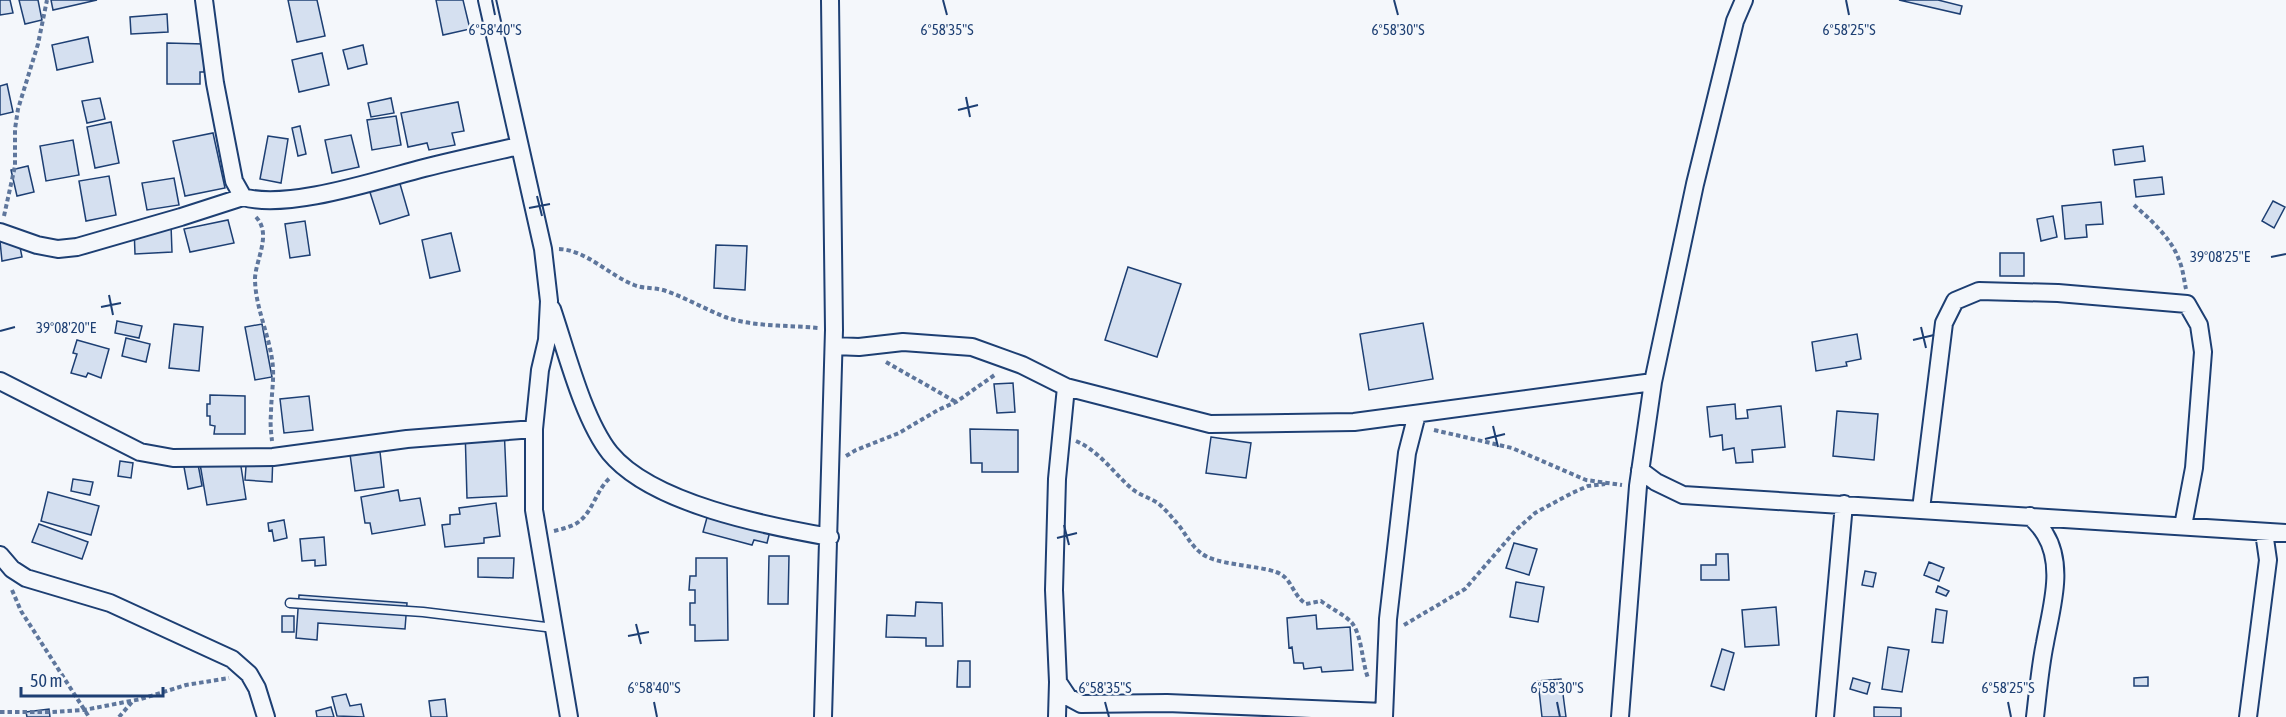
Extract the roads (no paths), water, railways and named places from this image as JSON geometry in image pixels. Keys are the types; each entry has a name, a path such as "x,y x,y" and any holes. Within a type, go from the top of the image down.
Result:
{"street":[{"path":"204,0 215,83 237,199"},
{"path":"487,0 543,249 549,301 547,340 540,370 534,429 534,510 569,717"},
{"path":"823,717 832,472 834,338 830,0"},
{"path":"1620,717 1639,478 1653,382 1695,184 1735,21 1744,0"},
{"path":"0,232 37,245 58,249 77,247 237,199 270,200 322,194 519,146"},
{"path":"1921,509 1944,323 1955,301 1979,291 2058,293 2187,304 2199,325 2203,352 2194,468 2183,526"},
{"path":"549,301 596,430 610,452 624,467 647,483 710,510 779,528 830,537"},
{"path":"834,338 859,347 903,342 972,347 1022,365 1066,387 1210,424 1415,420 1653,382"},
{"path":"0,381 140,452 173,458 273,457 407,439 534,429"},
{"path":"1056,717 1058,682 1054,590 1057,479 1066,387"},
{"path":"1058,682 1068,697 1081,704 1167,703 1384,714 1388,634 1407,453 1415,420"},
{"path":"1639,478 1656,482 1683,495 2286,533"},
{"path":"1824,717 1844,504"},
{"path":"2030,516 2045,533 2054,566 2052,604 2035,717"},
{"path":"2248,717 2268,560 2264,532"},
{"path":"3,559 26,578 110,603 232,659 249,674 257,688 266,717"}],"lane":[{"path":"290,603 423,612 555,628"}]}
